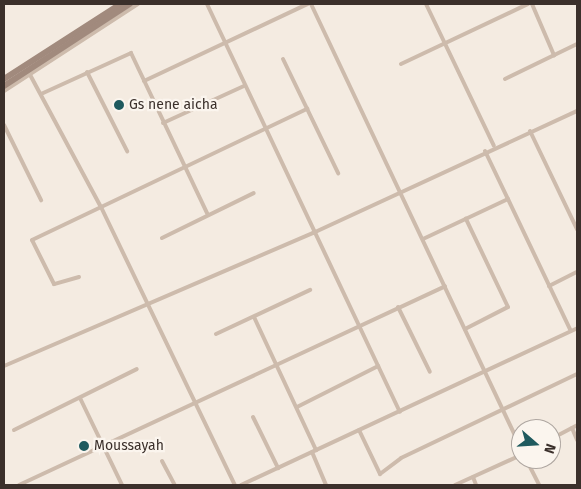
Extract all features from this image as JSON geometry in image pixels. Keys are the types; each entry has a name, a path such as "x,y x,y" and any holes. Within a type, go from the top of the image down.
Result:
{"main road":[{"path":"4,79 121,4"},
{"path":"4,86 29,73 130,4"}],"street":[{"path":"4,92 29,73 138,4"},
{"path":"207,4 262,128 400,412"},
{"path":"144,81 310,4 404,191 423,239 511,427"},
{"path":"426,4 494,146"},
{"path":"401,64 530,4 554,55"},
{"path":"505,79 577,44"},
{"path":"41,94 130,53 208,215"},
{"path":"283,59 338,173"},
{"path":"87,72 127,151"},
{"path":"29,73 101,207 193,404 235,485"},
{"path":"164,123 244,86"},
{"path":"79,277 54,284 32,240 262,128 307,109"},
{"path":"4,366 147,302 313,233 404,191 494,146 577,111"},
{"path":"4,125 41,200"},
{"path":"530,131 577,229"},
{"path":"485,151 571,331"},
{"path":"162,238 254,193"},
{"path":"423,239 508,199"},
{"path":"465,329 508,308 466,219"},
{"path":"549,286 577,272"},
{"path":"19,485 445,286"},
{"path":"216,334 310,290"},
{"path":"398,307 430,372"},
{"path":"254,317 297,407 326,485"},
{"path":"241,485 577,328"},
{"path":"297,407 378,366"},
{"path":"14,430 137,369"},
{"path":"359,430 380,474 401,458 577,374"},
{"path":"80,398 122,485"},
{"path":"253,417 278,468"},
{"path":"561,434 577,425"},
{"path":"572,428 577,440"},
{"path":"455,485 511,460"},
{"path":"162,461 175,485"},
{"path":"531,469 539,485"},
{"path":"473,477 476,485"},
{"path":"30,480 32,485"}],"place":[{"name":"Gs nene aicha","path":"119,105"},
{"name":"Moussayah","path":"84,446"}]}
